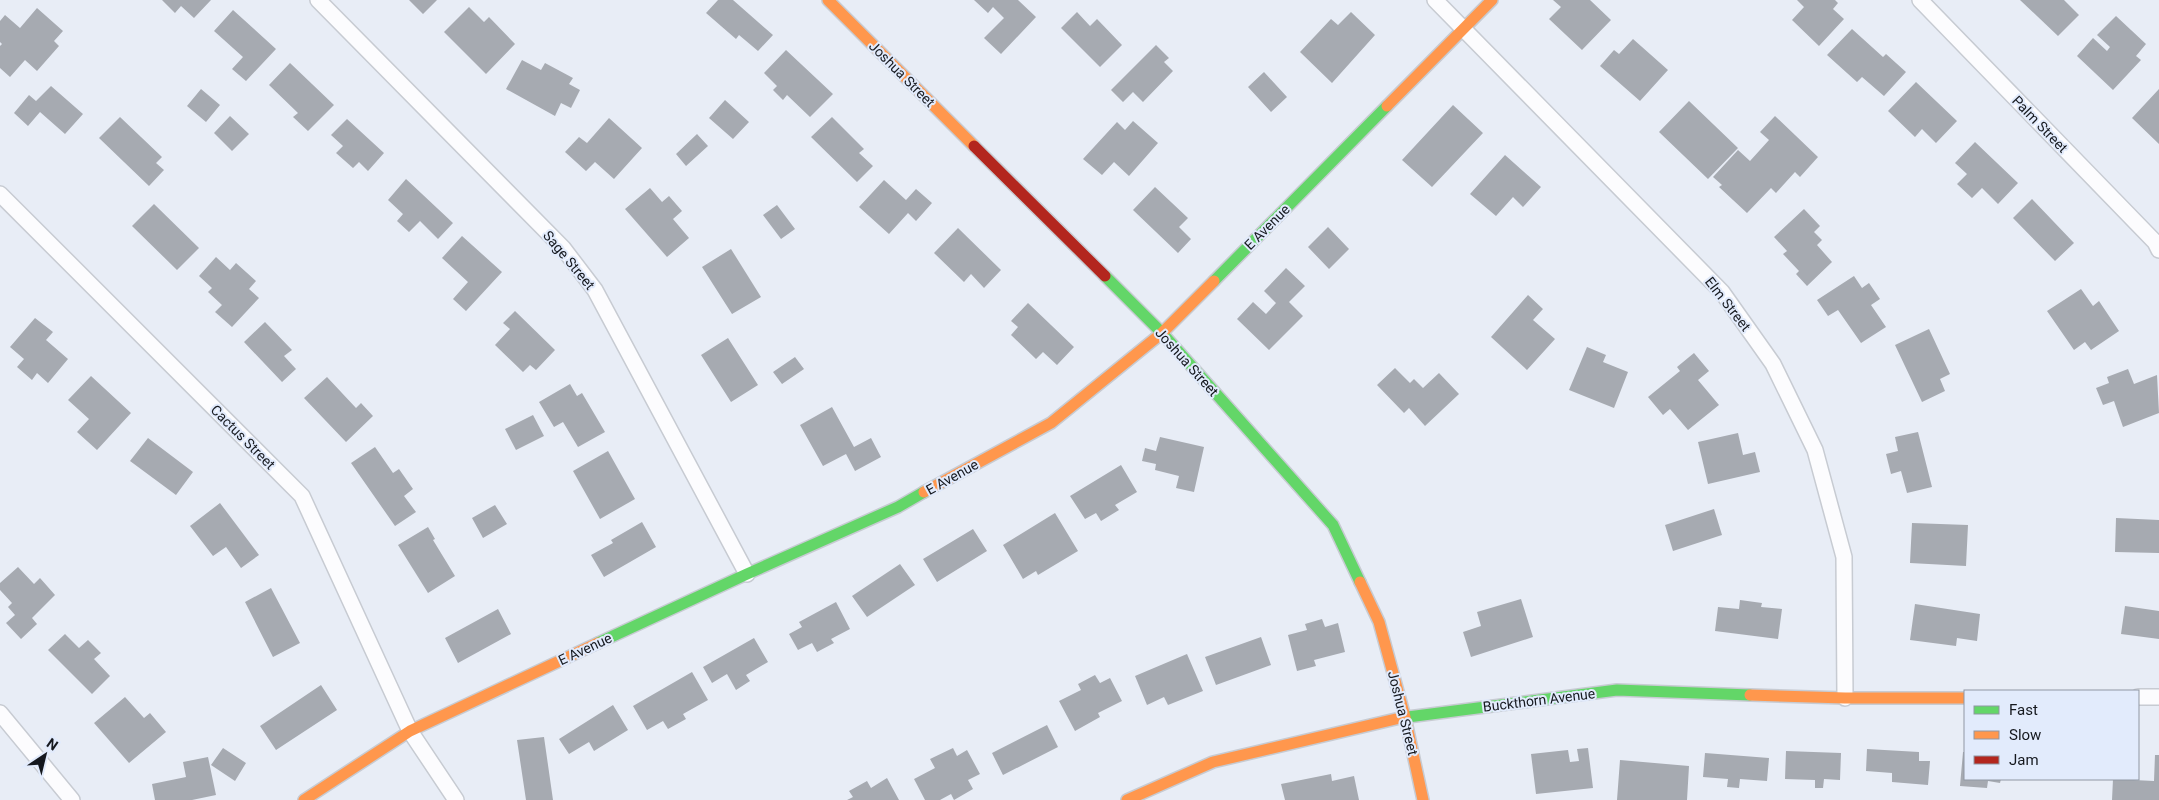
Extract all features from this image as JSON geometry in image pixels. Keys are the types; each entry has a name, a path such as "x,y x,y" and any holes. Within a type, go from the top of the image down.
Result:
{"street":[{"name":"Sage Street","path":"318,0 563,248 595,290 747,574"},
{"name":"Joshua Street","path":"828,0 1162,333 1334,525 1379,622 1405,717 1423,800"},
{"name":"Elm Street","path":"1435,0 1722,292 1773,364 1815,450 1844,557 1845,698"},
{"name":"E Avenue","path":"304,800 410,731 747,574 898,507 1051,424 1162,333 1492,0"},
{"name":"Palm Street","path":"1920,0 2155,242 2159,250"},
{"name":"Cactus Street","path":"0,194 302,496 410,731"},
{"name":"Buckthorn Avenue","path":"1127,800 1213,762 1405,717 1617,690 1845,698 1964,698"},
{"path":"2139,698 2159,697"},
{"path":"0,714 72,800"},
{"path":"410,731 456,800"}],"building":[{"path":"162,0 211,0 194,18 181,6 175,13"},
{"path":"409,0 437,0 423,14"},
{"path":"718,0 733,0 773,35 758,51 739,35 736,39 706,13"},
{"path":"974,0 1018,0 1036,17 1001,54 984,38 1004,18 993,7 988,13"},
{"path":"1553,0 1590,0 1611,20 1582,50 1549,19 1561,7"},
{"path":"1797,0 1835,0 1838,3 1833,9 1844,19 1819,46 1792,20 1804,7"},
{"path":"2020,0 2064,0 2079,15 2058,36"},
{"path":"469,7 484,22 489,17 515,44 486,74 444,32"},
{"path":"37,8 63,31 54,41 59,46 37,71 25,60 10,77 0,68 0,46 2,44 0,42 0,21 5,15 20,28"},
{"path":"233,10 276,49 246,81 232,69 243,57 214,31"},
{"path":"1077,12 1090,26 1097,19 1122,45 1100,67 1061,28"},
{"path":"1351,12 1375,35 1332,83 1300,52 1331,19 1338,25"},
{"path":"2116,16 2146,44 2136,56 2141,60 2113,90 2077,56 2093,38 2107,51 2110,47 2097,35"},
{"path":"1852,29 1883,57 1886,54 1906,72 1884,96 1862,77 1857,82 1827,55"},
{"path":"1633,39 1668,70 1640,101 1600,66 1614,50 1619,54"},
{"path":"1156,45 1169,58 1164,62 1173,71 1143,102 1133,92 1123,102 1111,90"},
{"path":"786,50 833,94 810,117 787,95 783,100 773,90 777,86 764,73"},
{"path":"522,60 541,70 545,63 573,78 569,84 580,90 571,108 561,103 555,116 506,89"},
{"path":"290,63 334,105 308,131 293,117 298,113 269,85"},
{"path":"1264,72 1287,97 1271,112 1248,87"},
{"path":"1916,82 1957,121 1936,143 1922,129 1915,137 1888,111"},
{"path":"51,86 83,114 65,134 40,112 28,126 14,113 29,95 36,101"},
{"path":"201,89 220,105 206,122 187,106"},
{"path":"2159,89 2159,144 2132,118"},
{"path":"725,100 749,122 733,139 709,118"},
{"path":"1689,101 1738,148 1708,179 1659,132"},
{"path":"1453,105 1483,133 1432,187 1402,160"},
{"path":"230,116 249,134 232,151 214,133"},
{"path":"1775,116 1818,157 1800,177 1795,172 1776,193 1771,188 1747,213 1719,187 1722,185 1713,177 1738,150 1750,161 1769,140 1760,132"},
{"path":"120,117 162,157 156,163 164,170 149,186 99,138"},
{"path":"832,117 864,149 859,153 873,166 857,182 811,137"},
{"path":"609,118 642,148 614,179 595,162 586,171 565,152 579,137 587,143"},
{"path":"347,119 384,153 368,171 359,162 353,168 336,153 343,146 331,135"},
{"path":"1133,121 1158,143 1129,176 1114,162 1102,175 1083,159 1117,122 1125,130"},
{"path":"697,134 708,146 686,166 676,154"},
{"path":"1975,142 2018,183 1998,204 1982,188 1972,198 1957,184 1967,174 1955,163"},
{"path":"1505,155 1541,187 1523,207 1513,197 1496,216 1470,194"},
{"path":"406,179 453,223 438,239 420,221 409,232 397,221 403,214 388,200"},
{"path":"884,180 906,200 916,189 932,203 916,221 908,213 889,234 859,207"},
{"path":"1155,187 1188,218 1179,227 1191,239 1178,253 1133,210"},
{"path":"650,188 662,202 669,196 682,211 673,219 689,238 667,257 625,209"},
{"path":"2032,199 2074,243 2055,261 2013,218"},
{"path":"154,204 199,248 177,270 132,226"},
{"path":"777,205 795,229 781,239 763,215"},
{"path":"1804,209 1820,226 1814,232 1822,240 1817,245 1832,262 1807,286 1796,274 1799,271 1783,254 1787,251 1774,237"},
{"path":"1328,227 1349,249 1329,269 1308,247"},
{"path":"958,228 1001,270 984,288 971,274 964,282 934,253"},
{"path":"462,236 502,272 466,311 453,299 468,282 442,258"},
{"path":"731,249 761,297 732,314 702,267"},
{"path":"216,257 230,270 236,263 256,281 249,289 259,298 232,327 215,312 222,305 208,292 212,288 199,276"},
{"path":"1286,268 1305,286 1289,302 1303,316 1269,350 1237,319 1253,302 1266,314 1276,303 1264,291"},
{"path":"1854,276 1862,288 1869,283 1880,299 1871,305 1886,327 1861,343 1838,310 1828,316 1817,300"},
{"path":"2081,289 2093,306 2099,301 2119,331 2091,350 2085,342 2074,350 2047,311"},
{"path":"1528,295 1543,309 1533,320 1555,339 1527,370 1491,337"},
{"path":"1028,303 1074,347 1057,365 1043,352 1036,359 1011,335 1018,327 1011,321"},
{"path":"515,311 555,350 536,370 530,365 523,372 495,345 510,329 503,323"},
{"path":"35,318 53,332 46,340 68,359 48,383 37,373 32,380 17,367 24,359 10,347"},
{"path":"265,322 292,350 284,356 296,369 282,382 244,342"},
{"path":"1929,329 1950,374 1940,379 1945,391 1922,402 1895,345"},
{"path":"728,338 758,385 731,402 701,355"},
{"path":"1587,347 1606,355 1603,362 1628,372 1614,408 1569,390"},
{"path":"1694,353 1709,371 1698,380 1719,405 1688,430 1670,409 1663,415 1648,397 1680,371 1677,367"},
{"path":"795,357 804,369 782,384 773,372"},
{"path":"1395,368 1410,383 1414,379 1423,388 1439,373 1459,394 1425,426 1409,408 1404,413 1377,385"},
{"path":"2128,369 2134,384 2157,375 2159,413 2123,427 2114,401 2103,405 2096,388 2109,383 2107,377"},
{"path":"91,376 131,413 97,450 77,432 89,419 68,400"},
{"path":"327,377 356,408 361,403 373,416 346,442 304,398"},
{"path":"570,384 577,396 582,393 605,432 578,447 563,422 554,427 539,402"},
{"path":"832,407 854,447 871,438 881,457 855,471 846,454 823,466 800,425"},
{"path":"533,415 544,436 516,450 505,429"},
{"path":"1918,432 1932,487 1907,493 1901,471 1891,474 1886,454 1898,451 1895,437"},
{"path":"1738,433 1743,455 1755,452 1760,472 1708,484 1698,442"},
{"path":"1160,437 1204,447 1194,492 1176,488 1179,476 1155,470 1156,464 1142,461 1145,448 1156,451"},
{"path":"148,438 193,472 176,495 130,461"},
{"path":"375,447 393,473 399,469 413,489 404,496 416,512 395,526 351,463"},
{"path":"608,451 635,499 600,519 573,471"},
{"path":"1121,465 1137,492 1115,505 1119,510 1101,521 1096,513 1085,519 1070,496"},
{"path":"220,503 259,555 241,568 226,547 213,556 190,526"},
{"path":"495,505 507,524 483,538 472,518"},
{"path":"1714,509 1722,535 1673,551 1665,525"},
{"path":"1055,513 1078,551 1038,575 1036,571 1023,579 1003,545"},
{"path":"2116,518 2159,520 2159,553 2115,552"},
{"path":"642,522 656,547 604,577 591,555 613,543 611,540"},
{"path":"1912,523 1968,525 1966,566 1910,563"},
{"path":"428,527 435,539 433,540 455,576 428,593 398,545"},
{"path":"973,529 987,551 937,582 923,559"},
{"path":"900,564 915,585 867,617 852,596"},
{"path":"18,567 34,584 40,578 55,595 32,618 37,624 21,639 6,623 15,615 8,607 12,603 0,590 0,583"},
{"path":"271,588 300,643 273,657 245,602"},
{"path":"1521,599 1533,637 1471,657 1463,632 1481,626 1477,612"},
{"path":"1740,600 1762,603 1761,607 1782,609 1778,639 1715,631 1718,607 1739,609"},
{"path":"836,602 850,629 831,639 834,643 817,652 812,643 798,650 789,634 802,627 799,622"},
{"path":"1915,604 1980,614 1977,641 1957,638 1956,646 1910,640"},
{"path":"2125,606 2159,611 2159,639 2121,634"},
{"path":"498,609 511,634 458,663 445,638"},
{"path":"1322,619 1325,627 1338,623 1345,652 1314,660 1316,666 1297,671 1288,635 1307,630 1305,624"},
{"path":"65,634 79,648 88,640 101,653 94,659 110,676 92,694 48,650"},
{"path":"1261,637 1271,665 1216,685 1205,657"},
{"path":"754,638 768,662 746,675 750,681 736,690 727,674 712,683 703,667"},
{"path":"1187,654 1203,691 1168,705 1164,697 1147,705 1135,676"},
{"path":"692,672 708,700 683,714 686,719 668,729 663,721 647,730 633,706"},
{"path":"1095,675 1100,683 1110,678 1122,701 1098,713 1100,717 1075,731 1059,701 1081,690 1078,684"},
{"path":"321,685 337,710 276,750 260,726"},
{"path":"125,697 144,718 150,713 166,732 129,763 94,723"},
{"path":"613,705 628,730 594,751 589,742 569,754 559,739"},
{"path":"1047,725 1058,747 1003,775 992,753"},
{"path":"544,737 553,800 526,800 517,740"},
{"path":"223,748 246,763 235,781 211,765"},
{"path":"953,748 957,756 967,750 980,774 968,780 973,789 954,800 951,794 940,800 925,800 914,779 935,768 930,759"},
{"path":"1588,748 1593,788 1536,794 1531,754 1568,750 1570,762 1579,761 1577,749"},
{"path":"1867,749 1919,752 1919,761 1930,761 1928,785 1892,782 1892,773 1866,771"},
{"path":"1786,751 1841,753 1840,780 1824,779 1823,788 1815,788 1815,780 1785,779"},
{"path":"1963,752 1964,780 2001,780 2000,783 1988,781 1987,788 1960,786"},
{"path":"1705,753 1769,758 1767,781 1740,779 1739,788 1727,787 1728,779 1703,777"},
{"path":"2155,755 2159,755 2159,800 2112,800 2113,780 2154,781"},
{"path":"208,757 216,795 192,800 155,800 152,784 186,777 183,762"},
{"path":"1620,760 1689,766 1687,800 1617,800"},
{"path":"1331,774 1332,781 1354,776 1359,800 1285,800 1281,784"},
{"path":"887,778 899,800 847,800 853,797 849,791 867,781 871,788"}],"traffic: fast":[{"path":"1214,281 1387,106"},
{"path":"1105,276 1162,333 1333,525 1360,582"},
{"path":"598,643 898,507 924,492"},
{"path":"1400,718 1617,690 1750,695"}],"traffic: slow":[{"path":"828,0 974,146"},
{"path":"1387,106 1492,0"},
{"path":"924,492 1051,423 1162,333 1214,281"},
{"path":"1360,582 1379,622 1405,717 1423,800"},
{"path":"304,800 410,731 598,643"},
{"path":"1750,695 1845,698 1964,698"},
{"path":"1127,800 1213,762 1400,718"}],"traffic: jam":[{"path":"974,146 1105,276"}]}
